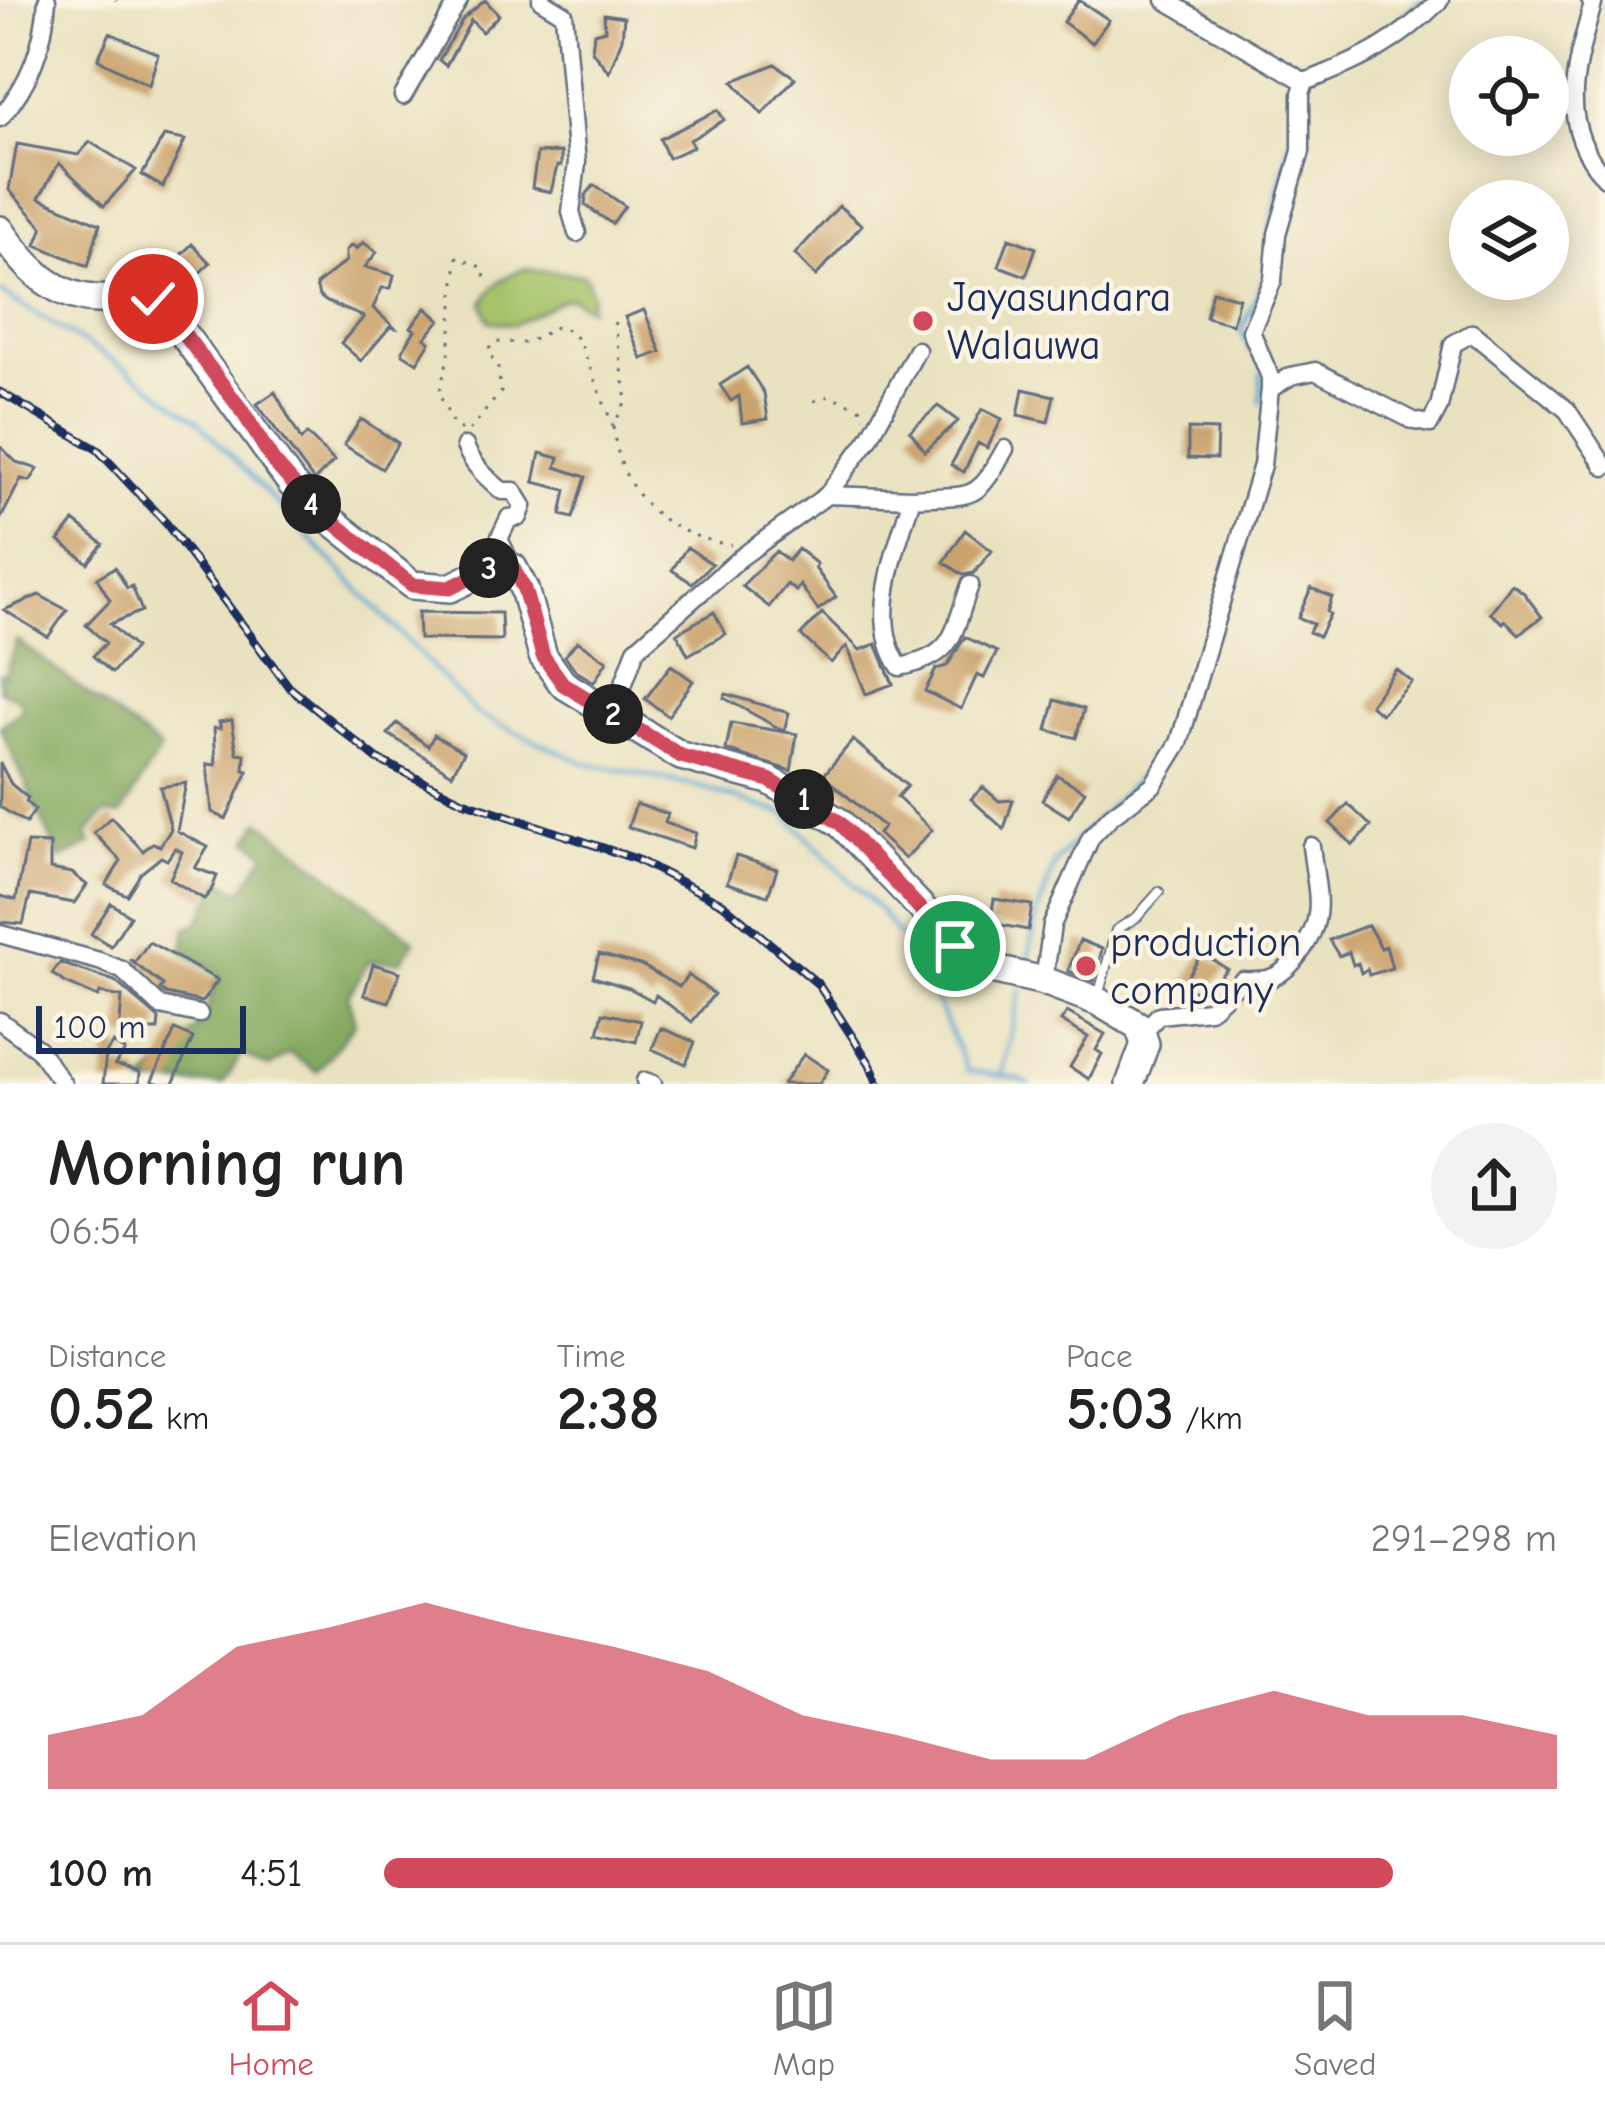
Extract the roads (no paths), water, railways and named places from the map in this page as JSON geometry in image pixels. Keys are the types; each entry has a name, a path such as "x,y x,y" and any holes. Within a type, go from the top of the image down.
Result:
{"main road":[{"path":"0,230 20,258 50,286 88,299 142,296 163,306 243,412 273,461 312,505 412,585 450,588 496,565 513,568 524,589 543,656 584,700 681,756 769,780 811,803 875,856 969,957 987,968 1097,1000 1144,1032 1130,1084"}],"street":[{"path":"0,118 37,59 47,0"},
{"path":"403,96 459,0"},
{"path":"541,0 564,14 577,163 571,212 577,232"},
{"path":"1165,0 1305,82"},
{"path":"1305,82 1366,58 1407,33 1440,0"},
{"path":"1591,0 1575,74 1575,127 1605,178"},
{"path":"1044,981 1052,925 1091,837 1154,785 1180,743 1262,465 1270,377 1251,331 1274,280 1277,234 1301,151 1305,82"},
{"path":"1270,389 1291,376 1315,371 1414,421 1430,424 1439,406 1453,344 1472,333 1567,410 1605,467"},
{"path":"613,714 636,649 740,558 827,495 869,440 917,350"},
{"path":"465,446 487,478 502,491 514,491 523,506 519,517 509,518 499,539 513,568"},
{"path":"827,495 974,494 983,488 1005,448"},
{"path":"912,498 887,596 890,652 900,667 932,661 948,643 970,585"},
{"path":"1144,1032 1160,1016 1209,1010 1242,980 1266,982 1283,973 1314,936 1319,911 1310,846"},
{"path":"0,934 122,970 160,1006 199,1014"},
{"path":"0,1021 38,1049 63,1084"}],"lane":[{"path":"1097,1000 1117,930 1137,917 1159,892"}],"waterway":[{"path":"1307,71 1368,42 1420,0"},
{"path":"1269,233 1294,128"},
{"path":"1251,352 1241,331 1266,275"},
{"path":"0,292 127,369 196,419 477,714 582,762 696,786 785,814 879,910 918,959 967,1071 1029,1084"},
{"path":"1261,373 1261,403"},
{"path":"1027,965 1055,862 1154,762 1196,657"},
{"path":"1001,1076 1021,989"}],"railway":[{"path":"0,392 98,450 166,523 289,687 377,759 463,801 636,859 723,904 818,984 878,1084"}],"place":[{"name":"Jayasundara Walauwa","path":"923,321"},
{"name":"production company","path":"1086,966"}]}
